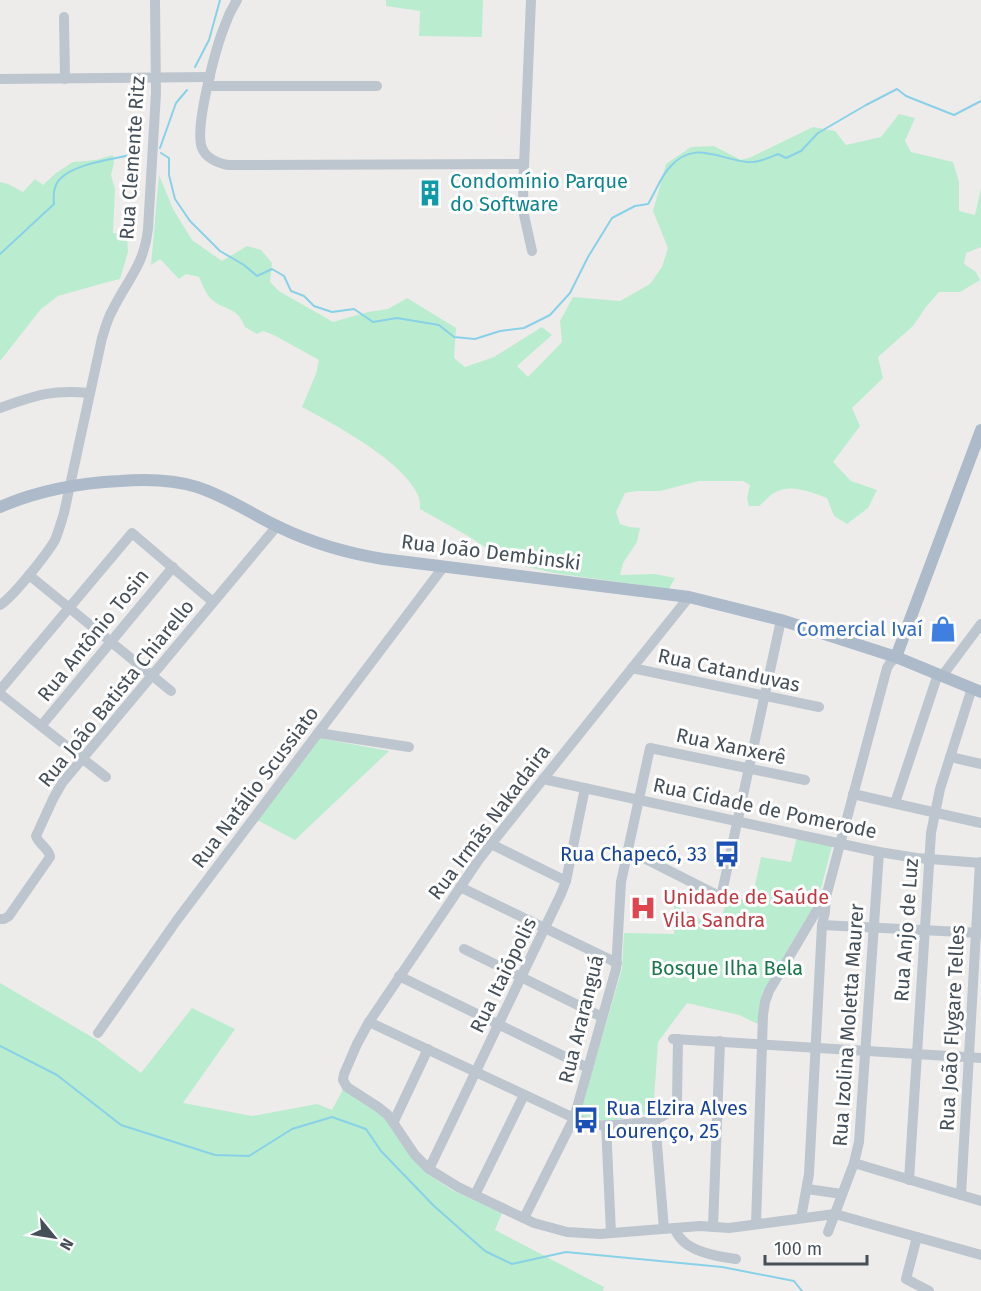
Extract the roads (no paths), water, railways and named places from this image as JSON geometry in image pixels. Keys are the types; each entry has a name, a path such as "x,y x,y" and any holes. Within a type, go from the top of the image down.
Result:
{"main road":[{"path":"896,657 981,430"},
{"name":"Rua João Dembinski","path":"0,507 35,493 69,486 144,480 173,481 214,493 312,542 346,552 362,556 689,597 781,620 896,657 977,690"}],"street":[{"name":"Rua Clemente Ritz","path":"0,605 9,598 44,556 55,539 61,522 106,324 115,304 136,271 146,244 156,78 155,0"},
{"path":"237,0 224,26 201,118 200,142 204,152 215,161 228,165 524,164"},
{"path":"531,0 523,195 524,215 532,251"},
{"path":"64,17 65,79"},
{"path":"0,80 156,78 377,86"},
{"path":"0,408 46,393 89,393"},
{"name":"Rua João Batista Chiarello","path":"2,919 9,916 49,860 50,855 38,842 36,836 57,791 82,758 277,526"},
{"path":"106,777 0,692 132,533 213,602"},
{"name":"Rua Natálio Scussiato","path":"98,1033 177,920 444,566"},
{"name":"Rua Antônio Tosin","path":"41,726 172,567"},
{"path":"28,575 171,692"},
{"name":"Rua Irmãs Nakadaira","path":"394,1121 383,1110 344,1084 344,1074 369,1022 491,844 689,597"},
{"path":"628,850 722,897 781,620"},
{"path":"895,803 940,675 981,624"},
{"path":"801,1218 807,1189 822,925 826,893 887,668 896,657"},
{"name":"Rua Catanduvas","path":"632,668 819,707"},
{"name":"Rua Anjo de Luz","path":"909,1180 924,930 934,812 950,757 977,690"},
{"path":"318,733 409,747"},
{"name":"Rua Xanxerê","path":"650,748 805,780"},
{"name":"Rua Araranguá","path":"524,1218 574,1118 617,963 620,893 650,748"},
{"path":"950,757 981,765"},
{"name":"Rua Cidade de Pomerode","path":"543,779 879,852 981,863"},
{"name":"Rua Itaiópolis","path":"429,1169 561,894 566,881 585,788"},
{"path":"853,794 981,823"},
{"path":"491,844 566,881"},
{"name":"Rua Izolina Moletta Maurer","path":"828,1232 854,1163 860,1131 879,852"},
{"name":"Rua João Flygare Telles","path":"961,1195 981,863"},
{"path":"460,888 617,963"},
{"path":"756,1224 764,1008 767,996 826,893"},
{"path":"822,925 978,933"},
{"path":"464,949 602,1017"},
{"path":"399,976 588,1068"},
{"path":"369,1022 574,1118 587,1123 606,1125 655,1120 673,1110 677,1104 675,1039 981,1058"},
{"path":"713,1227 720,1041"},
{"path":"428,1049 394,1121 415,1155 429,1169 447,1181 546,1227 589,1234 700,1226 729,1227 835,1214 981,1256"},
{"path":"475,1195 524,1095"},
{"path":"655,1120 669,1228 689,1245 716,1256 736,1259"},
{"path":"606,1125 611,1233"},
{"path":"854,1163 981,1201"},
{"path":"807,1189 842,1194"},
{"path":"917,1238 906,1279 929,1291"}],"waterway":[{"path":"195,67 209,40 220,0"},
{"path":"161,153 169,158 169,175 175,199 190,221 220,251 244,265 257,276 272,269 284,276 291,291 304,296 314,306 332,312 354,309 373,322 397,318 439,325 454,337 475,339 500,331 524,328 550,315 570,293 588,257 612,218 635,206 648,204 669,168 687,154 706,153 747,162 759,161 778,154 786,158 801,151 818,133 897,89 906,96 954,115 981,101"},
{"path":"160,148 176,103 187,90"},
{"path":"0,254 54,204 54,193 61,178 77,168 139,153"},
{"path":"0,1046 57,1075 121,1125 215,1155 249,1156 292,1129 332,1117 366,1129 381,1151 434,1206 485,1251 512,1264 566,1252 722,1267 794,1281 802,1291"}],"place":[{"name":"Condomínio Parque do Software","path":"430,193"},
{"name":"Comercial Ivaí","path":"943,629"},
{"name":"Rua Chapecó, 33","path":"727,854"},
{"name":"Unidade de Saúde Vila Sandra","path":"643,908"},
{"name":"Rua Elzira Alves Lourenço, 25","path":"586,1120"}],"park label":[{"name":"Bosque Ilha Bela","path":"727,968"}]}
